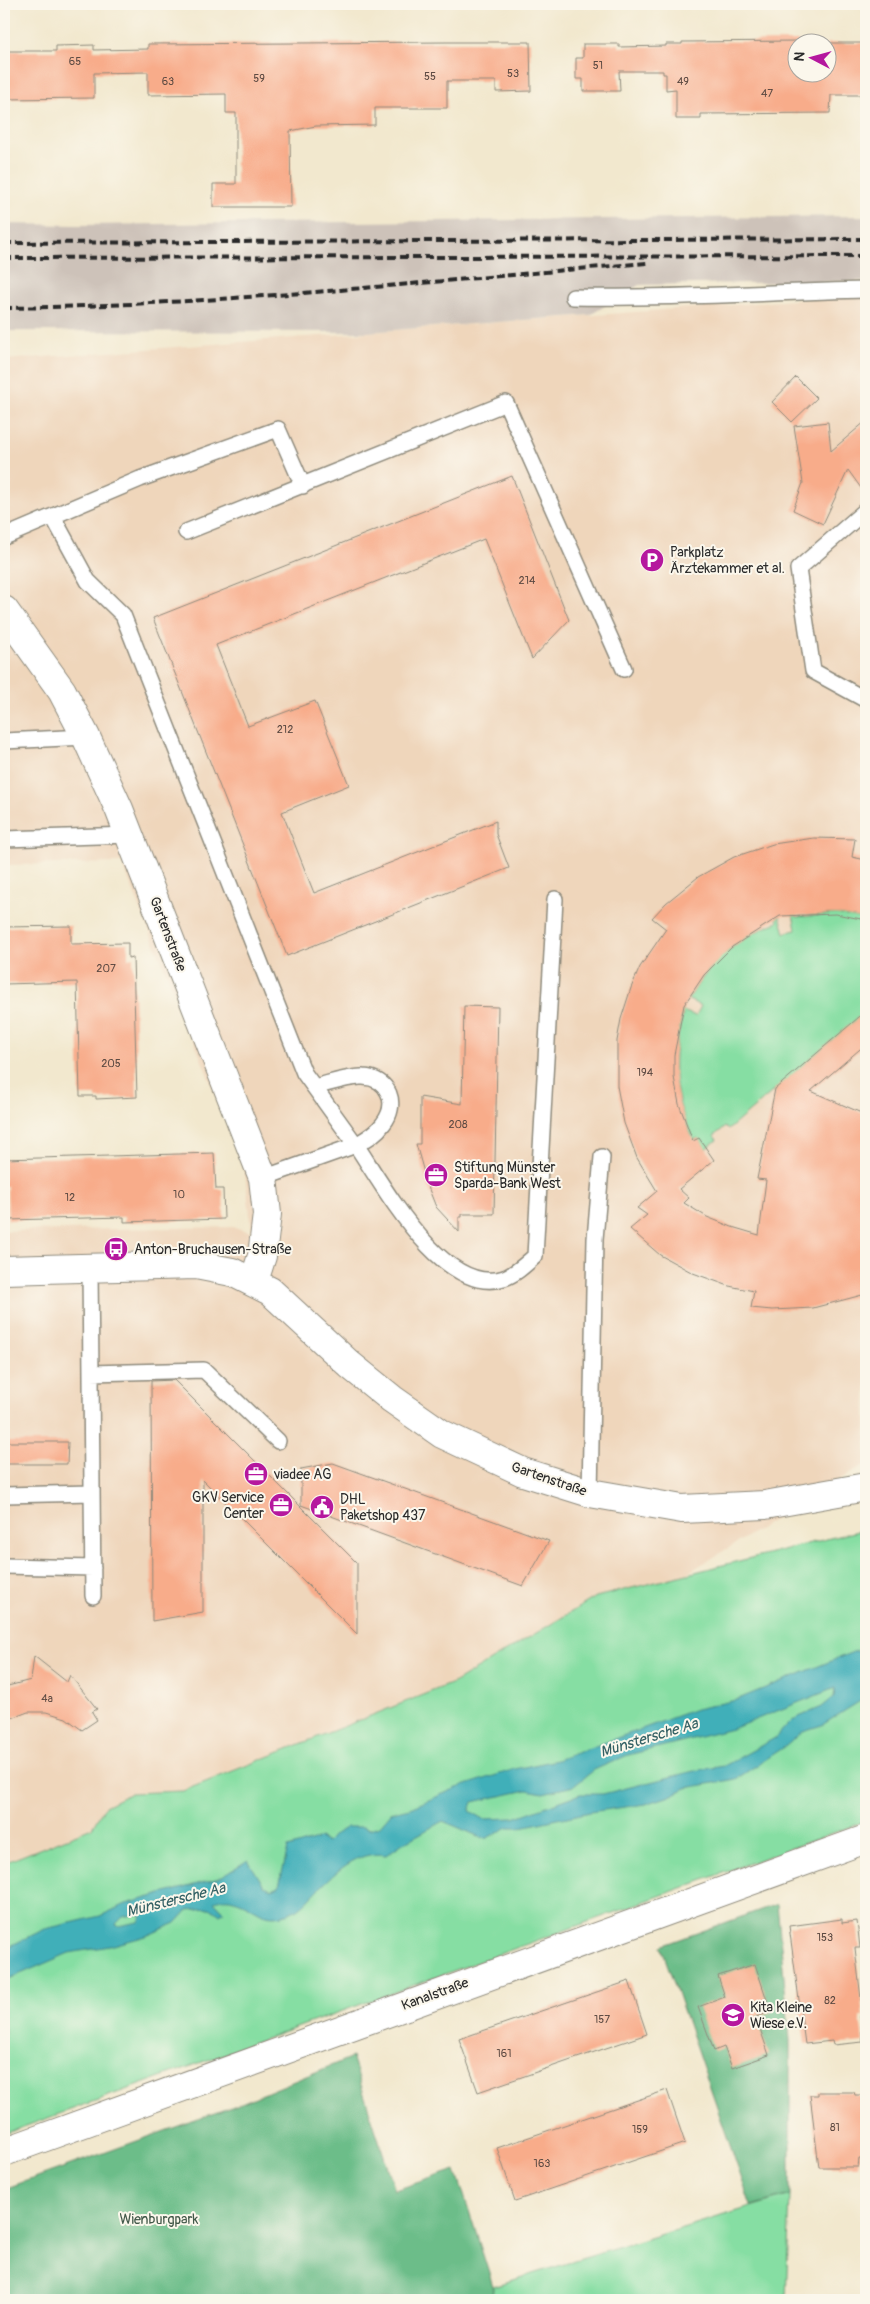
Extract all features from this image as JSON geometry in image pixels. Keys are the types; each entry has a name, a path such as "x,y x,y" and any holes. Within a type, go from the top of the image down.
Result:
{"street":[{"name":"Gartenstraße","path":"4,610 62,690 86,737 130,835 263,1178 267,1214 262,1256 254,1281 284,1302 350,1365 442,1434 523,1472 590,1493 682,1509 764,1505 866,1487"},
{"path":"4,1270 196,1265 232,1272 254,1281"},
{"name":"Kanalstraße","path":"4,2152 866,1839"}],"lane":[{"path":"572,297 651,299 773,292 866,290"},
{"path":"186,532 506,403 624,669"},
{"path":"4,537 140,479 278,429 303,486"},
{"path":"866,510 798,569 813,671 866,700"},
{"path":"53,517 88,581 123,615 304,1073 356,1145 417,1236 449,1265 468,1274 492,1280 504,1278 514,1273 536,1256 555,899"},
{"path":"4,741 86,737"},
{"path":"4,839 130,835"},
{"path":"263,1178 356,1145 375,1133 385,1123 391,1103 390,1094 385,1086 376,1080 362,1076 314,1087"},
{"path":"590,1493 595,1239 602,1157"},
{"path":"90,1267 93,1596"},
{"path":"91,1373 204,1370 278,1441"},
{"path":"4,1495 92,1493"},
{"path":"4,1566 93,1568"}],"shaded area":[{"path":"866,216 866,281 639,285 590,315 368,332 4,331 4,224 79,225"},
{"path":"866,296 866,1464 469,1706 4,1862 4,1231 233,1227 252,1232 244,1165 122,863 4,865 4,360"}],"green space":[{"path":"793,913 796,913 797,917 836,914 866,920 866,1011 728,1130 725,1127 714,1136 717,1140 704,1150 704,1146 699,1138 694,1140 687,1125 681,1110 675,1079 676,1047 683,1015 679,1013 680,1010 696,1016 701,1006 685,998 686,995 690,997 707,972 727,952 751,935 778,922 777,918 780,916 785,933 796,930"},
{"path":"866,1529 866,1821 4,2134 4,1863 92,1828 105,1806 131,1793 183,1791 455,1682 596,1597"},
{"path":"777,1904 790,2040 790,2195 751,2206 661,1946"},
{"name":"Wienburgpark","path":"352,2057 395,2190 456,2170 493,2286 492,2300 4,2300 4,2189 234,2106"},
{"path":"790,2195 786,2300 492,2300 493,2286"}],"water":[{"name":"Münstersche Aa","path":"866,1649 866,1695 862,1700 822,1725 803,1731 786,1746 736,1779 686,1788 646,1804 590,1812 521,1827 508,1827 485,1839 443,1821 403,1843 386,1855 375,1854 365,1856 347,1865 330,1878 298,1909 286,1914 268,1915 230,1899 214,1901 224,1912 219,1914 210,1908 188,1910 176,1923 146,1936 110,1946 69,1953 4,1981 4,1949 45,1929 100,1916 126,1904 219,1878 248,1860 264,1886 272,1889 279,1886 288,1848 320,1838 327,1843 335,1834 347,1827 369,1829 380,1826 392,1812 410,1808 457,1788 515,1769 557,1760 696,1709 736,1700 853,1652","holes":["835,1688 834,1697 822,1707 792,1720 775,1738 724,1766 694,1771 603,1794 580,1794 514,1818 484,1819 470,1811 473,1802 527,1790 543,1793 574,1786 594,1770 628,1755 732,1729","138,1914 142,1917 139,1922 118,1926 116,1924 123,1917"]}],"building":[{"path":"788,41 788,82 838,82 838,43 866,43 866,95 831,95 830,113 701,114 701,119 676,119 676,89 666,90 666,74 663,74 663,71 619,71 620,91 583,91 583,79 576,79 576,58 583,58 583,44 619,44 619,47 666,46 666,44 682,44 682,42"},
{"path":"530,42 531,91 496,92 496,81 447,81 447,108 375,108 375,125 316,126 290,131 291,207 213,207 213,184 236,184 236,113 226,113 226,94 148,95 148,72 94,73 94,98 4,99 4,51 56,51 56,46 94,45 94,50 148,49 148,44"},
{"path":"796,377 817,398 792,422 772,402"},
{"path":"866,421 866,495 848,470 823,524 793,510 803,483 794,426 828,422 831,451"},
{"path":"512,476 569,620 532,659 484,539 216,645 248,726 315,701 349,785 282,812 314,893 496,821 496,834 509,868 287,956 153,618"},
{"path":"814,838 855,839 852,857 866,860 866,920 836,914 780,916 732,947 704,975 684,1005 674,1055 674,1077 679,1104 693,1141 699,1138 714,1160 679,1189 689,1198 684,1203 707,1217 759,1235 766,1180 757,1179 775,1089 866,1011 866,1044 811,1091 866,1115 866,1294 813,1308 772,1310 751,1308 754,1291 729,1286 693,1273 660,1255 630,1229 647,1215 637,1208 657,1191 637,1158 624,1123 617,1086 617,1041 621,1019 640,967 666,929 652,918 666,903 698,877 734,857 773,844"},
{"path":"71,926 71,944 128,943 128,958 133,957 137,1097 96,1099 96,1096 80,1096 77,982 4,984 4,927"},
{"path":"464,1006 498,1007 494,1214 462,1214 462,1217 459,1217 459,1232 436,1207 428,1187 416,1144 420,1144 420,1097 462,1104"},
{"path":"214,1153 216,1189 223,1189 224,1219 124,1222 124,1217 8,1220 7,1186 4,1186 4,1159"},
{"path":"174,1380 357,1563 357,1634 203,1480 203,1612 152,1621 151,1381"},
{"path":"4,1442 68,1442 67,1464 4,1464"},
{"path":"333,1463 549,1541 523,1586 301,1505 301,1469"},
{"path":"34,1656 67,1682 70,1675 97,1709 92,1712 97,1720 82,1730 66,1718 46,1712 28,1712 4,1721 4,1687 31,1680"},
{"path":"842,1919 842,1923 857,1921 860,1948 855,1948 863,2016 860,2016 863,2042 833,2045 832,2041 805,2044 789,1926"},
{"name":"Kita Kleine Wiese e.V.","path":"755,1964 771,2012 756,2017 769,2055 732,2068 724,2047 714,2051 698,2007 725,1997 718,1976"},
{"path":"629,1981 647,2034 478,2092 459,2039"},
{"path":"667,2090 685,2143 515,2201 497,2148"},
{"path":"818,2092 854,2092 855,2095 866,2095 866,2159 859,2159 858,2167 819,2167 810,2095 818,2095"}],"railway":[{"path":"4,243 866,239"},
{"path":"4,258 866,256"},
{"path":"4,308 85,306 246,297 647,263"}],"place":[{"name":"Parkplatz Ärztekammer et al.","path":"652,560"},
{"name":"Stiftung Münster Sparda-Bank West","path":"436,1175"},
{"name":"Anton-Bruchausen-Straße","path":"116,1249"},
{"name":"viadee AG","path":"256,1474"},
{"name":"GKV Service Center","path":"281,1505"},
{"name":"DHL Paketshop 437","path":"322,1507"},
{"name":"Kita Kleine Wiese e.V.","path":"733,2015"}]}
